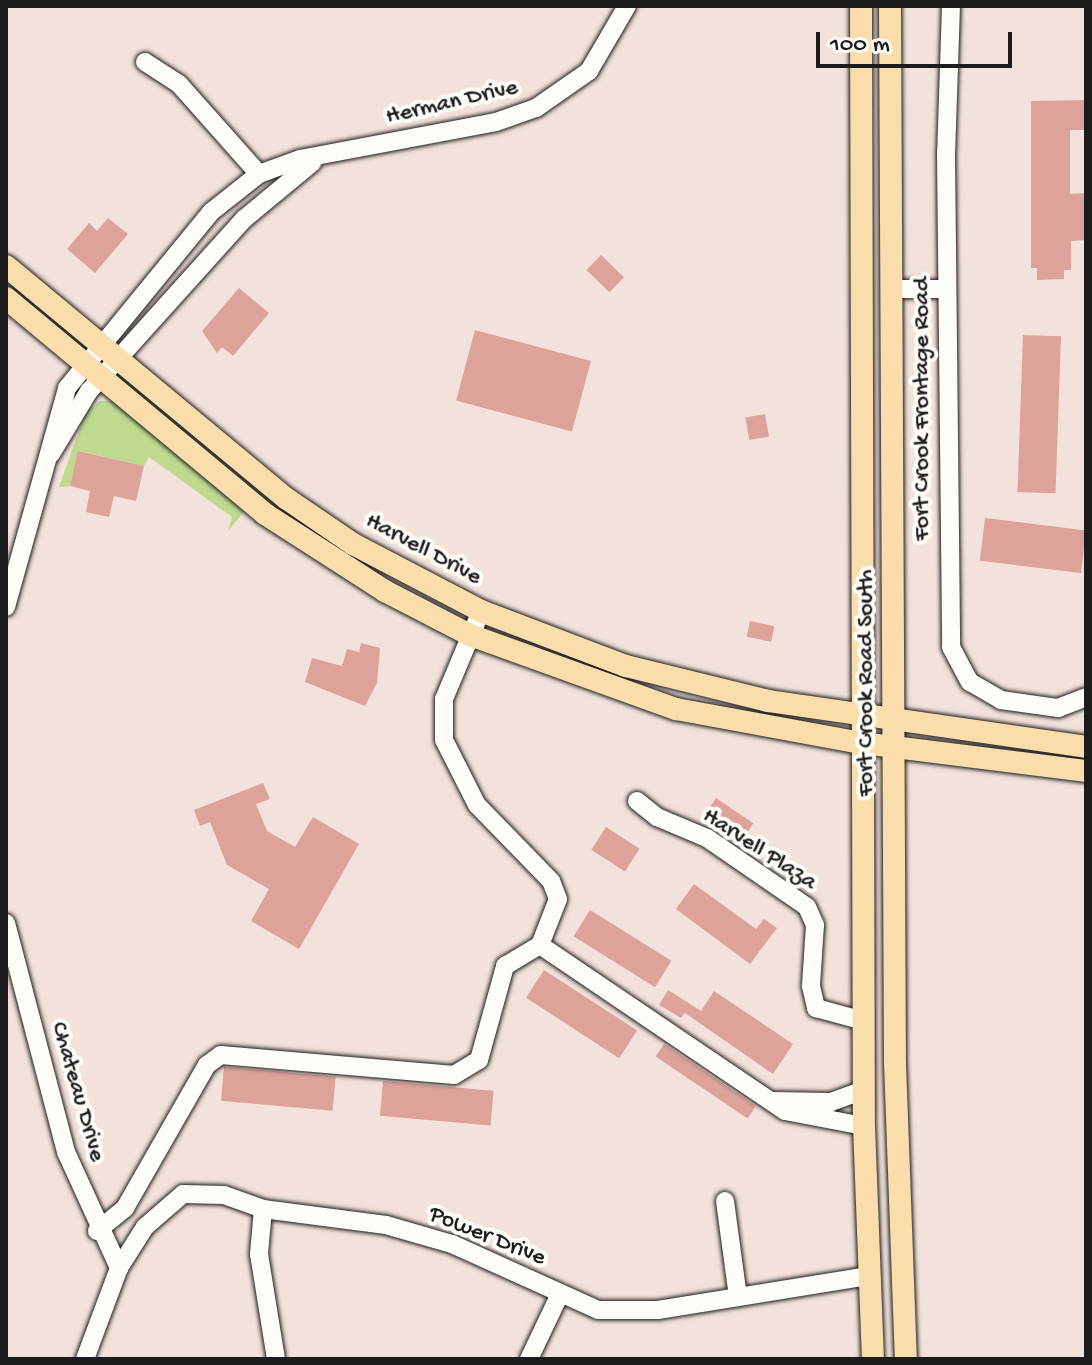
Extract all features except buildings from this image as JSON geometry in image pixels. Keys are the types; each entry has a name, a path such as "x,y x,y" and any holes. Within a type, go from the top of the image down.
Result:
{"main road":[{"name":"Fort Crook Road South","path":"861,6 864,1126 873,1359"},
{"name":"Fort Crook Road South","path":"890,6 893,747 906,1359"},
{"name":"Harvell Drive","path":"6,266 100,346 318,521 481,611 656,675 862,719 1086,747"},
{"path":"6,298 84,366 303,541 470,635 643,700 862,743 1086,771"}],"street":[{"name":"Herman Drive","path":"84,366 211,212 259,174 333,152 496,122 536,108 589,71 627,6"},
{"name":"Fort Crook Frontage Road","path":"951,6 946,289 951,647 970,682 1001,700 1058,708 1086,697"},
{"path":"145,62 179,84 259,174"},
{"name":"Herman Drive","path":"104,380 244,219 302,168 333,152"},
{"path":"891,289 946,289"},
{"path":"51,454 54,419 84,366"},
{"path":"6,607 51,454 75,407 104,380"},
{"path":"97,1231 125,1208 207,1065 221,1055 454,1075 470,1069 485,1047 505,966 540,945 558,899 551,881 477,805 446,748 444,699 481,611"},
{"name":"Harvell Plaza","path":"637,801 657,817 707,838 807,907 815,925 811,986 816,1008 864,1021"},
{"name":"Chateau Drive","path":"6,923 66,1152 97,1231 119,1268"},
{"path":"540,945 772,1101 802,1117 864,1126"},
{"path":"772,1101 831,1102 864,1090"},
{"name":"Power Drive","path":"85,1359 119,1268 145,1227 183,1194 224,1195 263,1209 386,1225 452,1244 598,1310 629,1313 869,1276"},
{"path":"725,1201 738,1297"},
{"path":"263,1209 259,1254 276,1359"},
{"path":"529,1359 560,1294"}],"green space":[{"path":"100,401 115,401 247,508 228,531 232,517 149,457 144,466 79,451 70,486 59,487 85,414"}]}
